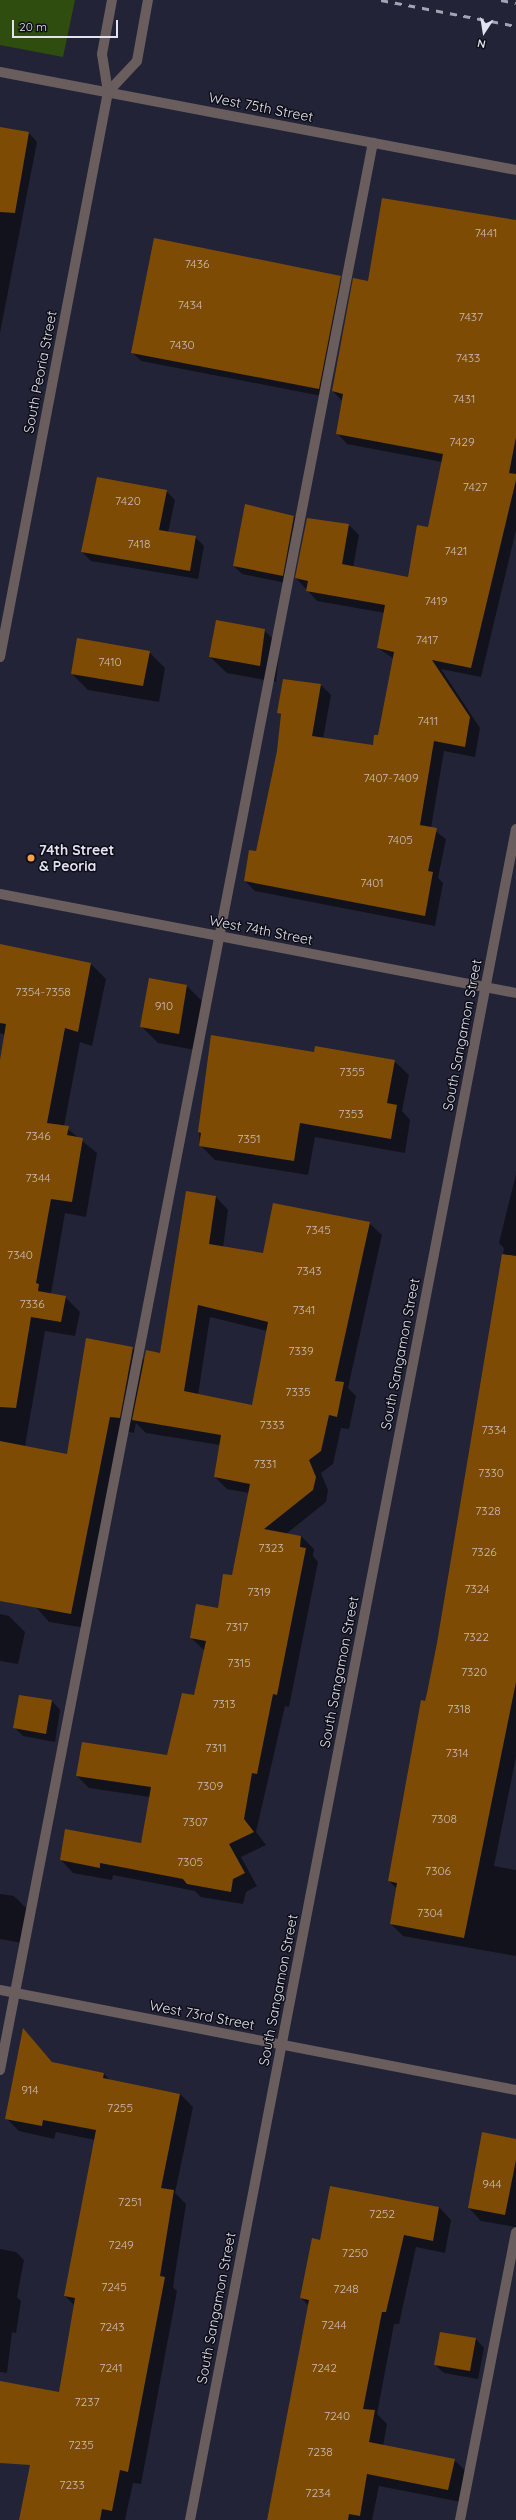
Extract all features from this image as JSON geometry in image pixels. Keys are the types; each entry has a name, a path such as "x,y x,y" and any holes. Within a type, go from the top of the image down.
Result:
{"street":[{"name":"South Peoria Street","path":"0,657 108,92 102,54 112,0"},
{"path":"108,92 137,61 148,0"},
{"name":"West 75th Street","path":"0,72 516,170"},
{"path":"0,2070 373,143"},
{"name":"South Sangamon Street","path":"190,2520 516,829"},
{"name":"West 74th Street","path":"0,894 516,993"},
{"name":"West 73rd Street","path":"0,1990 516,2090"},
{"path":"460,2520 516,2232"}],"green space":[{"path":"0,0 75,0 63,57 0,45"}],"building":[{"path":"0,127 29,132 15,213 0,212"},
{"path":"382,198 516,220 516,437 509,473 516,474 516,480 471,668 432,660 470,717 465,747 434,741 420,825 437,828 428,871 433,872 425,916 244,881 249,850 256,851 277,751 281,714 277,713 283,679 321,684 312,736 373,745 374,735 378,735 394,652 377,648 385,605 306,591 308,581 295,578 307,518 349,524 342,564 408,577 417,525 428,527 443,454 336,434 343,394 332,391 353,278 368,281"},
{"path":"154,238 341,276 319,389 131,353"},
{"path":"97,477 167,490 159,530 196,536 190,571 81,552"},
{"path":"245,504 294,516 283,576 233,566"},
{"path":"216,620 265,629 260,666 209,657"},
{"path":"77,638 150,651 143,686 71,674"},
{"path":"0,944 91,963 78,1032 65,1028 47,1123 69,1126 67,1135 83,1138 72,1202 51,1199 36,1283 39,1284 38,1291 66,1296 61,1322 31,1317 16,1408 0,1407 0,1060 6,1024 0,1023"},
{"path":"149,978 187,985 179,1034 140,1027"},
{"path":"211,1035 314,1052 315,1046 395,1060 387,1103 397,1105 391,1139 300,1123 294,1161 199,1146 201,1133 198,1132"},
{"path":"186,1191 216,1196 209,1244 263,1253 273,1203 370,1222 335,1381 344,1382 337,1417 329,1415 321,1451 309,1460 316,1477 313,1490 264,1529 301,1536 300,1547 306,1548 277,1695 273,1694 257,1774 252,1773 244,1819 254,1832 229,1844 245,1873 233,1879 231,1892 187,1884 183,1879 100,1863 100,1868 60,1860 65,1829 141,1843 151,1787 76,1776 82,1742 167,1755 182,1693 194,1695 206,1641 190,1638 196,1604 218,1608 223,1574 232,1575 250,1484 214,1477 221,1435 132,1420 146,1350 160,1353","holes":["198,1305 268,1322 252,1405 184,1391"]},
{"path":"502,1254 516,1256 516,1682 464,1938 390,1924 397,1883 388,1881 421,1700 425,1701 437,1643"},
{"path":"86,1338 133,1347 120,1418 110,1417 71,1614 0,1601 0,1441 67,1454"},
{"path":"19,1695 52,1700 46,1734 13,1728"},
{"path":"23,2028 52,2062 104,2073 103,2078 180,2094 161,2188 174,2190 160,2276 165,2277 128,2472 120,2470 112,2511 102,2509 100,2520 19,2520 30,2465 0,2463 0,2381 59,2392 75,2298 64,2296 96,2130 43,2120 42,2126 5,2119"},
{"path":"482,2132 516,2139 516,2160 505,2215 468,2208"},
{"path":"330,2186 439,2207 433,2241 404,2235 386,2312 382,2312 363,2409 375,2410 369,2442 455,2459 448,2490 367,2474 360,2516 349,2514 348,2520 267,2520 309,2300 300,2298 312,2238 320,2240"},
{"path":"440,2332 476,2338 470,2371 434,2365"}],"railway":[{"path":"381,0 516,26"},
{"path":"501,0 516,3"}],"place":[{"name":"74th Street & Peoria","path":"31,858"}]}
